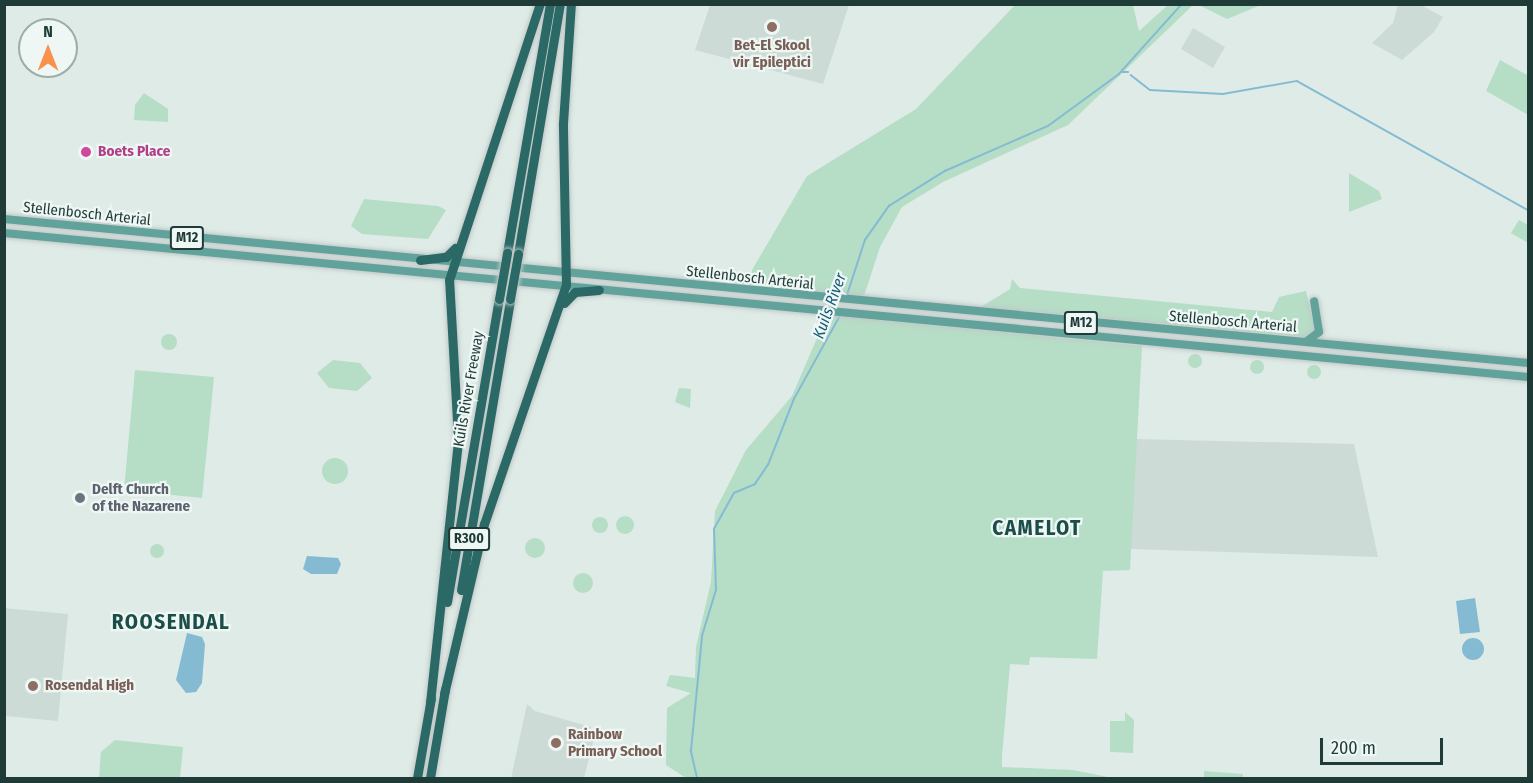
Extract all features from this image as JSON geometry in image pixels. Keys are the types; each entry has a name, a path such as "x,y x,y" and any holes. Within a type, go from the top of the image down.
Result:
{"highway":[{"path":"430,703 458,439 450,274 460,237 540,4"},
{"name":"Kuils River Freeway","path":"417,778 550,4"},
{"name":"Kuils River Freeway","path":"430,778 560,4"},
{"path":"444,694 484,524 560,310 566,285 563,123 571,4"},
{"path":"420,260 446,257 460,237"},
{"path":"560,310 573,293 599,290"}],"main road":[{"name":"Stellenbosch Arterial","path":"4,219 860,303 1528,363"},
{"name":"Stellenbosch Arterial","path":"4,233 566,285 599,290 830,309 1528,377"},
{"path":"1303,342 1318,332 1314,301"}],"shaded area":[{"name":"Bet-El Skool vir Epileptici","path":"710,4 849,5 823,84 695,50"},
{"path":"1398,5 1421,5 1443,17 1434,32 1402,60 1372,43 1393,23"},
{"path":"1193,28 1225,47 1213,68 1181,49"},
{"path":"1135,439 1354,444 1378,557 1131,549"},
{"name":"Rosendal High","path":"4,608 68,614 58,721 5,716"},
{"name":"Rainbow Primary School","path":"527,704 535,711 591,727 595,735 584,778 511,778"}],"green space":[{"path":"1015,5 1133,5 1139,31 1168,5 1192,6 1068,125 943,182 902,207 880,247 864,296 751,286 752,270 807,176 916,109"},
{"path":"1199,5 1261,5 1227,19"},
{"path":"1500,60 1527,75 1528,115 1486,91"},
{"path":"144,93 168,109 168,122 134,120 135,105"},
{"path":"1349,173 1379,191 1382,199 1349,212"},
{"path":"364,199 438,206 446,210 428,239 362,234 351,226"},
{"path":"1519,220 1528,225 1528,243 1511,233"},
{"path":"1012,279 1020,288 1272,312 1279,297 1306,291 1315,329 1305,337 981,307 1010,289"},
{"path":"827,315 1142,346 1130,570 1103,571 1097,659 1030,657 1029,665 1010,664 1002,756 1002,767 1073,770 1113,778 686,778 666,765 667,708 691,693 666,686 670,675 695,678 696,647 711,582 715,511 746,450 792,396"},
{"path":"166,334 172,334 177,342 175,348 166,350 161,345 161,339"},
{"path":"1192,354 1198,354 1202,361 1198,368 1192,368 1188,364 1188,358"},
{"path":"333,360 360,363 372,378 357,391 329,388 317,373"},
{"path":"1254,360 1260,360 1264,367 1260,374 1254,374 1250,370 1250,364"},
{"path":"1311,365 1317,365 1321,372 1317,379 1311,379 1307,375 1307,369"},
{"path":"135,370 214,377 202,498 124,490"},
{"path":"679,388 691,389 690,408 675,402"},
{"path":"335,458 344,462 348,471 344,480 335,484 326,480 322,471 326,462"},
{"path":"625,516 631,519 634,525 631,531 625,534 619,531 616,525 619,519"},
{"path":"600,517 606,519 608,525 606,531 600,533 594,531 592,525 594,519"},
{"path":"531,538 539,538 545,544 545,552 539,558 531,558 525,552 525,544"},
{"path":"154,544 160,544 164,551 160,558 154,558 150,554 150,548"},
{"path":"583,573 590,576 593,583 590,590 583,593 576,590 573,583 576,576"},
{"path":"1125,712 1134,720 1133,753 1110,752 1110,721 1125,721"},
{"path":"115,740 183,747 180,778 99,778 101,752"},
{"path":"1204,771 1243,774 1243,778 1204,778"}],"water":[{"path":"307,556 338,558 341,564 337,574 311,574 303,569"},
{"path":"1475,598 1480,632 1460,634 1456,601"},
{"path":"187,633 202,637 205,644 202,683 196,692 186,693 176,680"},
{"path":"1473,638 1481,641 1484,649 1481,657 1473,660 1465,657 1462,649 1465,641"}],"waterway":[{"name":"Kuils River","path":"847,295 865,240 889,206 945,171 1048,126 1119,74 1182,4"},
{"name":"Kuils River","path":"1122,72 1128,72"},
{"path":"1131,75 1150,90 1223,94 1297,81 1528,210"},
{"name":"Kuils River","path":"697,778 691,751 702,636 716,590 714,529 734,493 755,484 768,465 794,399 841,314"}],"place":[{"name":"Bet-El Skool vir Epileptici","path":"772,27"},
{"name":"Boets Place","path":"86,152"},
{"name":"Delft Church of the Nazarene","path":"80,498"},
{"name":"Rosendal High","path":"33,686"},
{"name":"Rainbow Primary School","path":"556,743"}],"district":[{"name":"CAMELOT","path":"1037,528"},
{"name":"ROOSENDAL","path":"171,622"}]}
